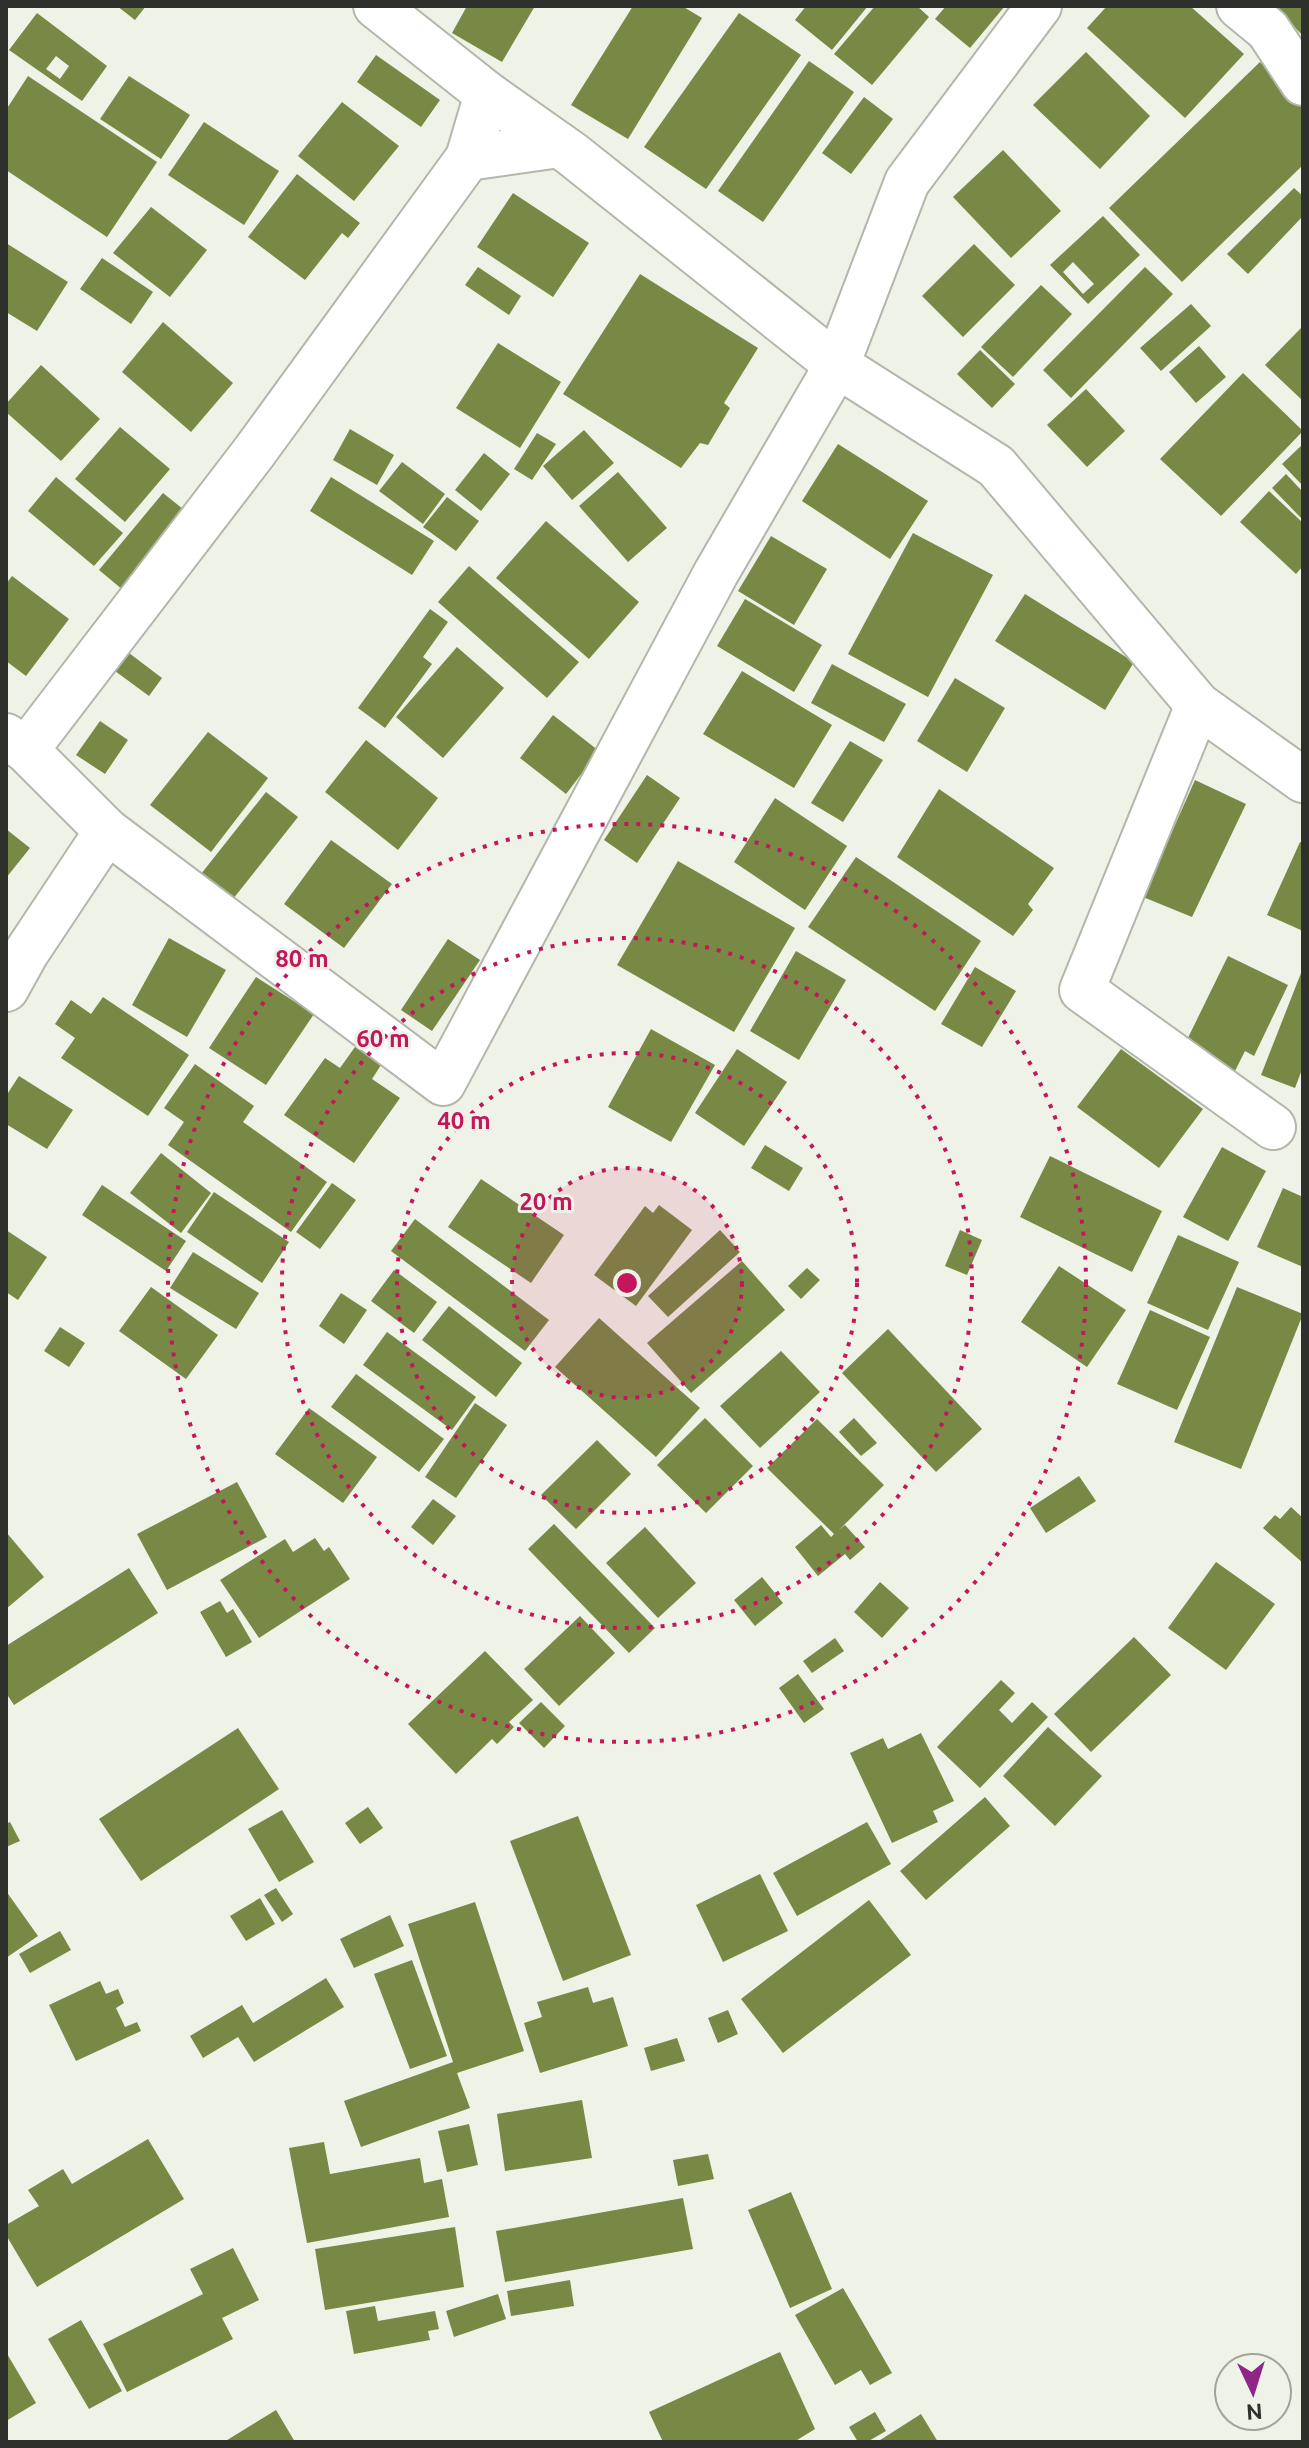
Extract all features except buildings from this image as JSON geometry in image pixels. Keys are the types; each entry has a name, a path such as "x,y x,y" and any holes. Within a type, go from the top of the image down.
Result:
{"street":[{"path":"376,6 487,94 559,145 837,365 996,466 1198,705 1303,780"},
{"path":"487,94 468,158 255,451 16,743 107,831 443,1083 716,573 837,365 907,182 1039,6"},
{"path":"1239,6 1268,30 1303,83"},
{"path":"468,158 559,145"},
{"path":"1198,705 1082,990 1273,1127"},
{"path":"6,989 26,953 107,831"}]}
